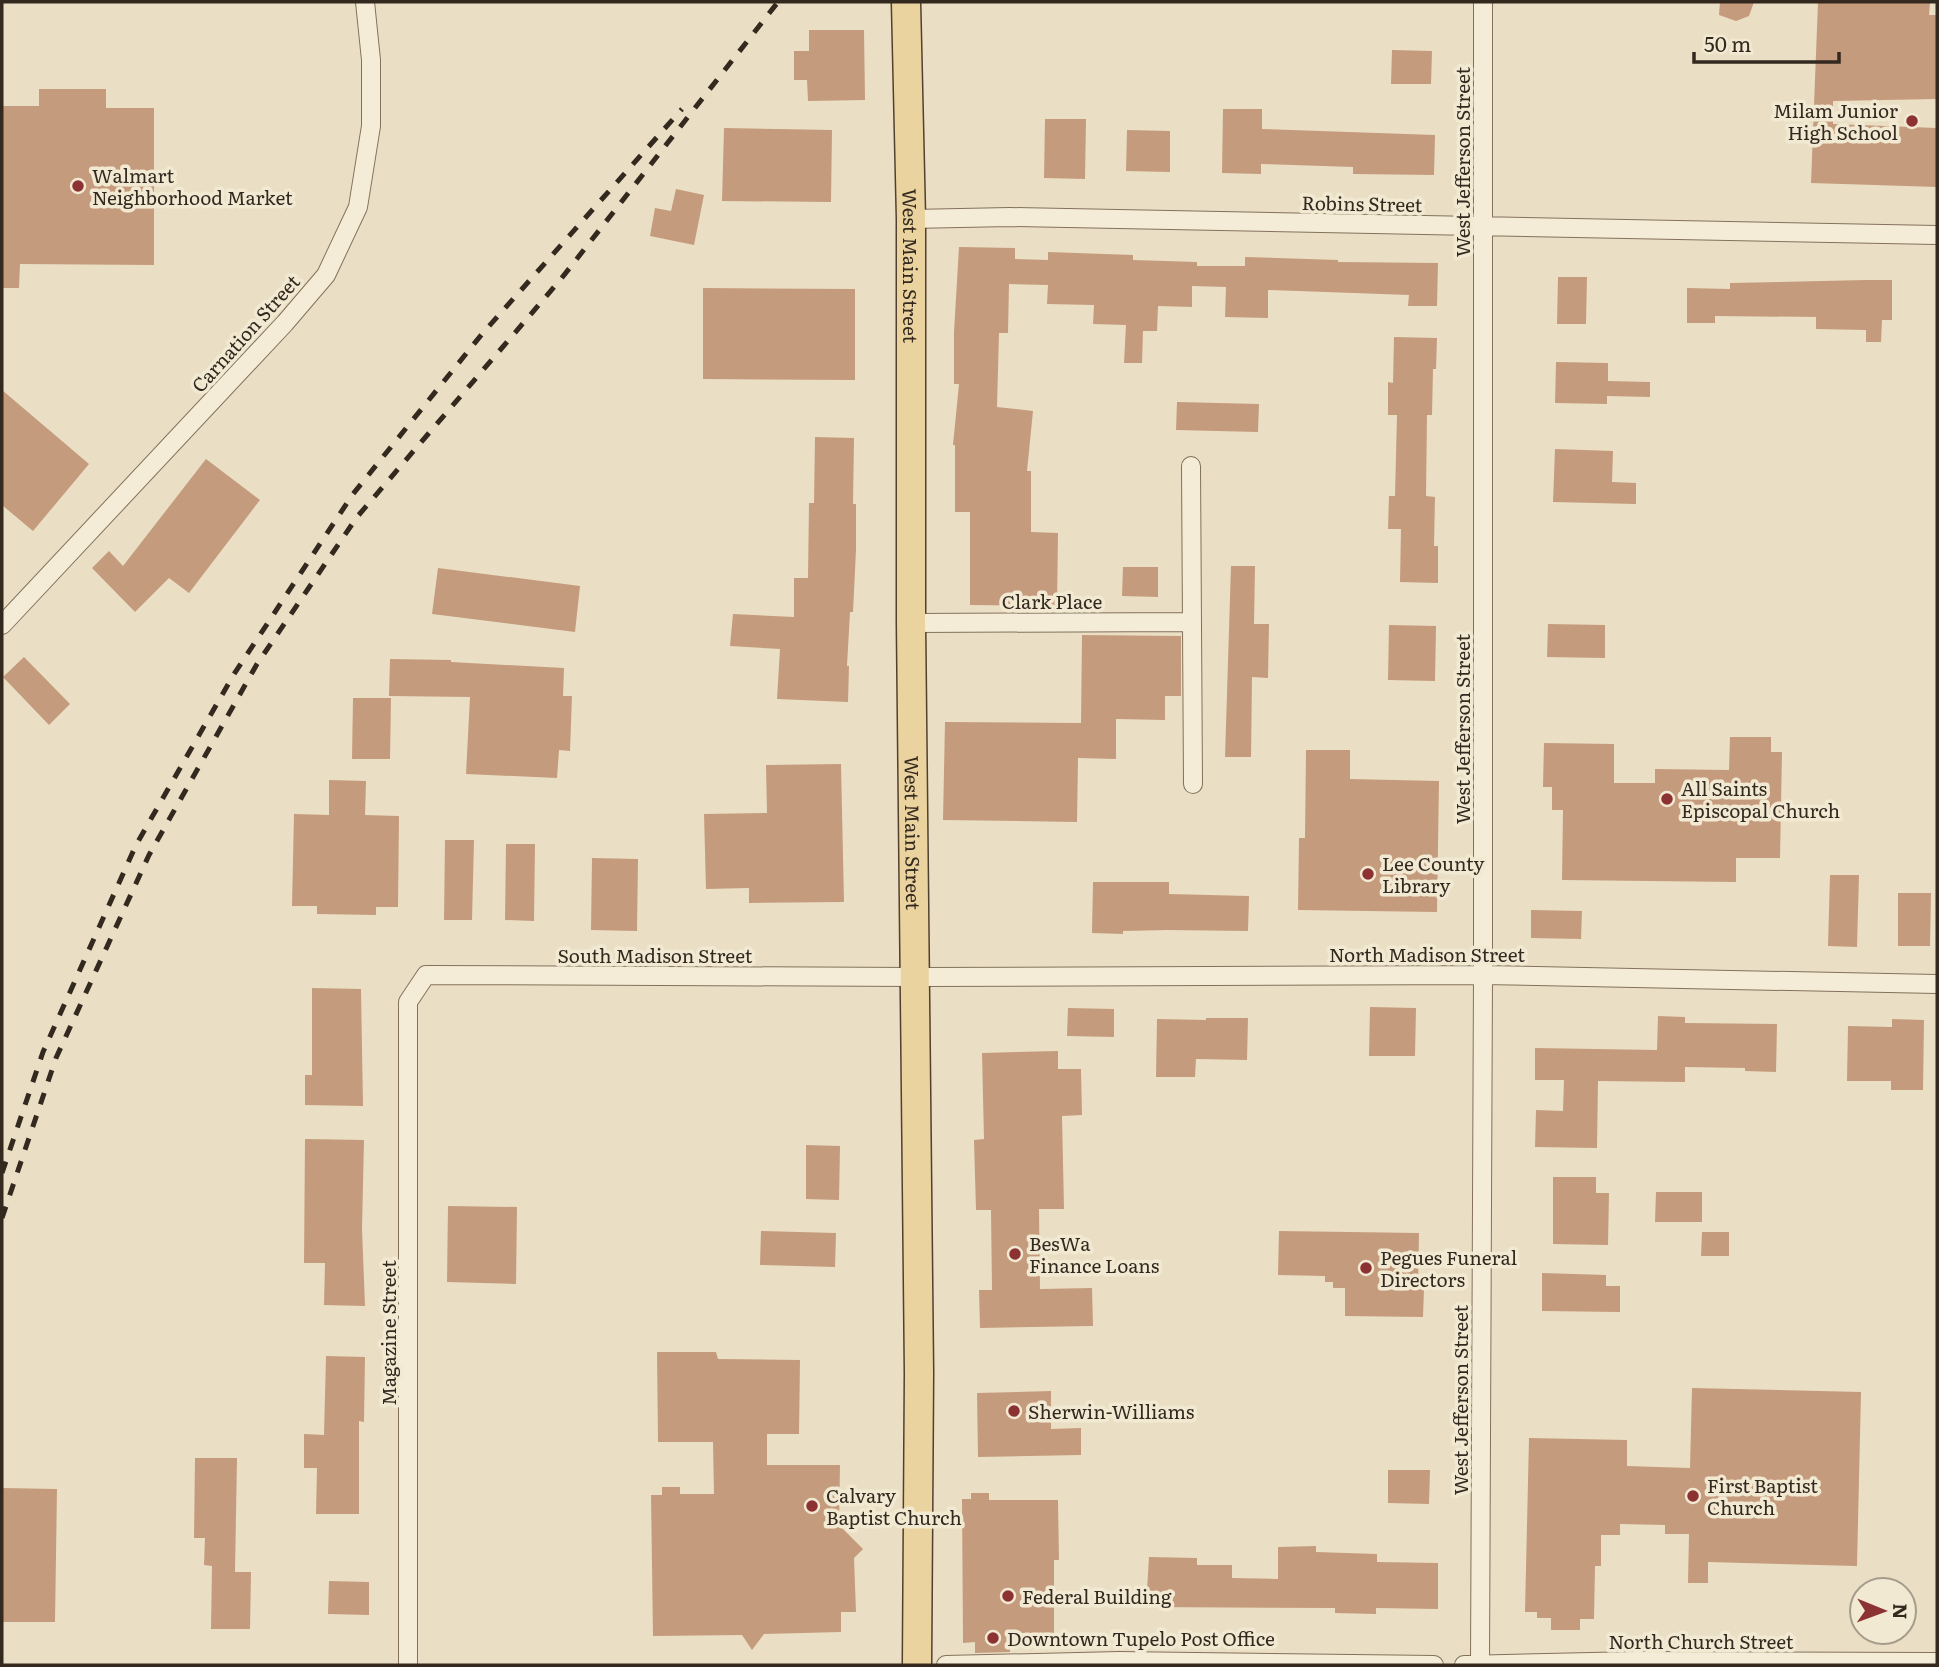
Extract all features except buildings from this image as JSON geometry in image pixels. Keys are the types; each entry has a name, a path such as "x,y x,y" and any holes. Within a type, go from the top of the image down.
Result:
{"main road":[{"name":"West Main Street","path":"906,2 911,219 911,623 919,1359 917,1665"}],"street":[{"name":"Carnation Street","path":"2,625 285,323 326,275 359,207 371,126 371,60 365,2"},
{"name":"West Jefferson Street","path":"1480,1665 1483,2"},
{"name":"Robins Street","path":"911,219 1010,217 1937,235"},
{"path":"1191,466 1193,784"},
{"name":"Clark Place","path":"911,623 1192,622"},
{"name":"South Madison Street","path":"408,1002 426,975 916,977"},
{"name":"North Madison Street","path":"916,977 1483,975 1937,984"},
{"name":"Magazine Street","path":"408,1002 408,1665"},
{"path":"946,1665 1119,1661 1434,1665"},
{"name":"North Church Street","path":"1464,1665 1635,1661 1937,1662"}],"railway":[{"path":"2,1218 56,1058 149,855 257,664 357,517 561,279 778,2"},
{"path":"2,1173 43,1052 136,845 234,674 353,494 482,334 682,109"}],"place":[{"name":"Milam Junior High School","path":"1912,121"},
{"name":"Walmart Neighborhood Market","path":"78,186"},
{"name":"All Saints Episcopal Church","path":"1667,799"},
{"name":"Lee County Library","path":"1368,874"},
{"name":"BesWa Finance Loans","path":"1015,1254"},
{"name":"Pegues Funeral Directors","path":"1366,1268"},
{"name":"Sherwin-Williams","path":"1014,1411"},
{"name":"First Baptist Church","path":"1693,1496"},
{"name":"Calvary Baptist Church","path":"812,1506"},
{"name":"Federal Building","path":"1008,1596"},
{"name":"Downtown Tupelo Post Office","path":"993,1638"}]}
